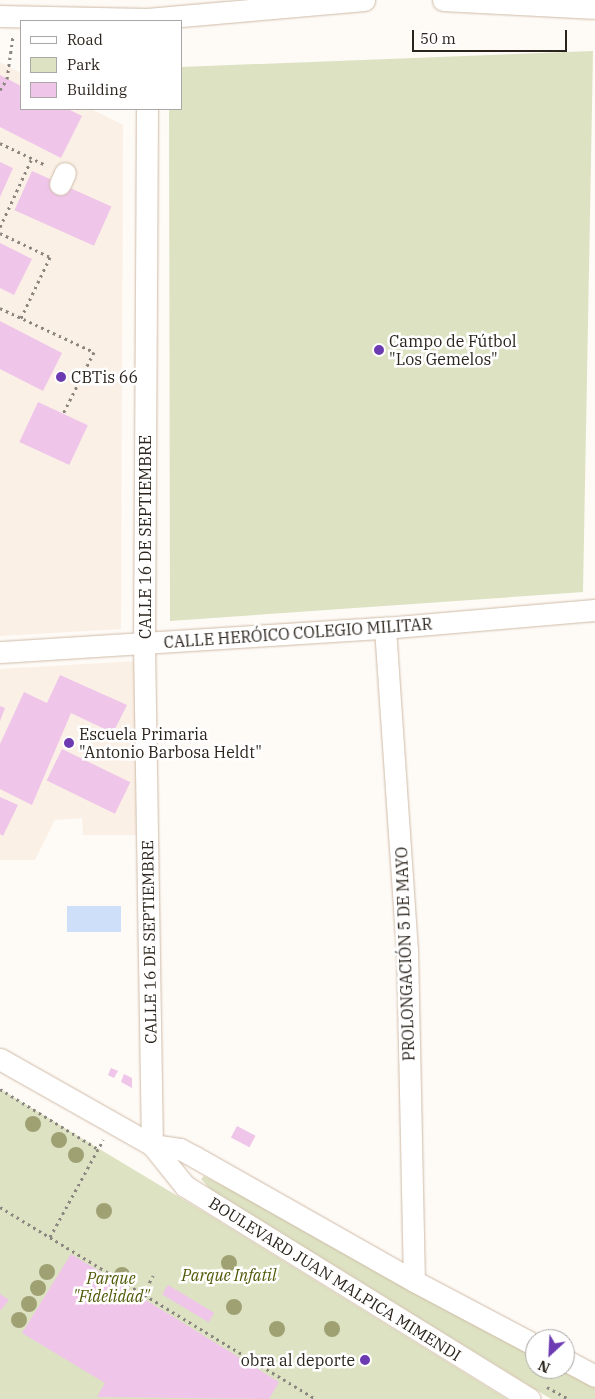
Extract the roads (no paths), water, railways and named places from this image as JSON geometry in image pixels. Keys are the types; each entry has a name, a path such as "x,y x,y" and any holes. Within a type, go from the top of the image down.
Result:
{"street":[{"path":"8,16 147,14 364,0"},
{"path":"443,0 595,8"},
{"name":"CALLE 16 DE SEPTIEMBRE","path":"147,110 144,644 152,1144"},
{"name":"CALLE HERÓICO COLEGIO MILITAR","path":"0,652 386,628 595,610"},
{"name":"PROLONGACIÓN 5 DE MAYO","path":"386,628 407,949 414,1281"},
{"name":"BOULEVARD JUAN MALPICA MIMENDI","path":"0,1059 152,1144 180,1149 195,1157 414,1281 525,1340"},
{"name":"BOULEVARD JUAN MALPICA MIMENDI","path":"152,1144 184,1186 530,1399"},
{"path":"575,1365 595,1376"}],"water":[{"path":"67,906 121,906 121,932 67,932"}],"place":[{"name":"Campo de Fútbol \"Los Gemelos\"","path":"379,350"},
{"name":"CBTis 66","path":"61,377"},
{"name":"Escuela Primaria \"Antonio Barbosa Heldt\"","path":"69,743"},
{"name":"obra al deporte","path":"365,1360"}],"park label":[{"name":"Parque Infatil","path":"229,1275"},
{"name":"Parque \"Fidelidad\"","path":"111,1287"}]}
